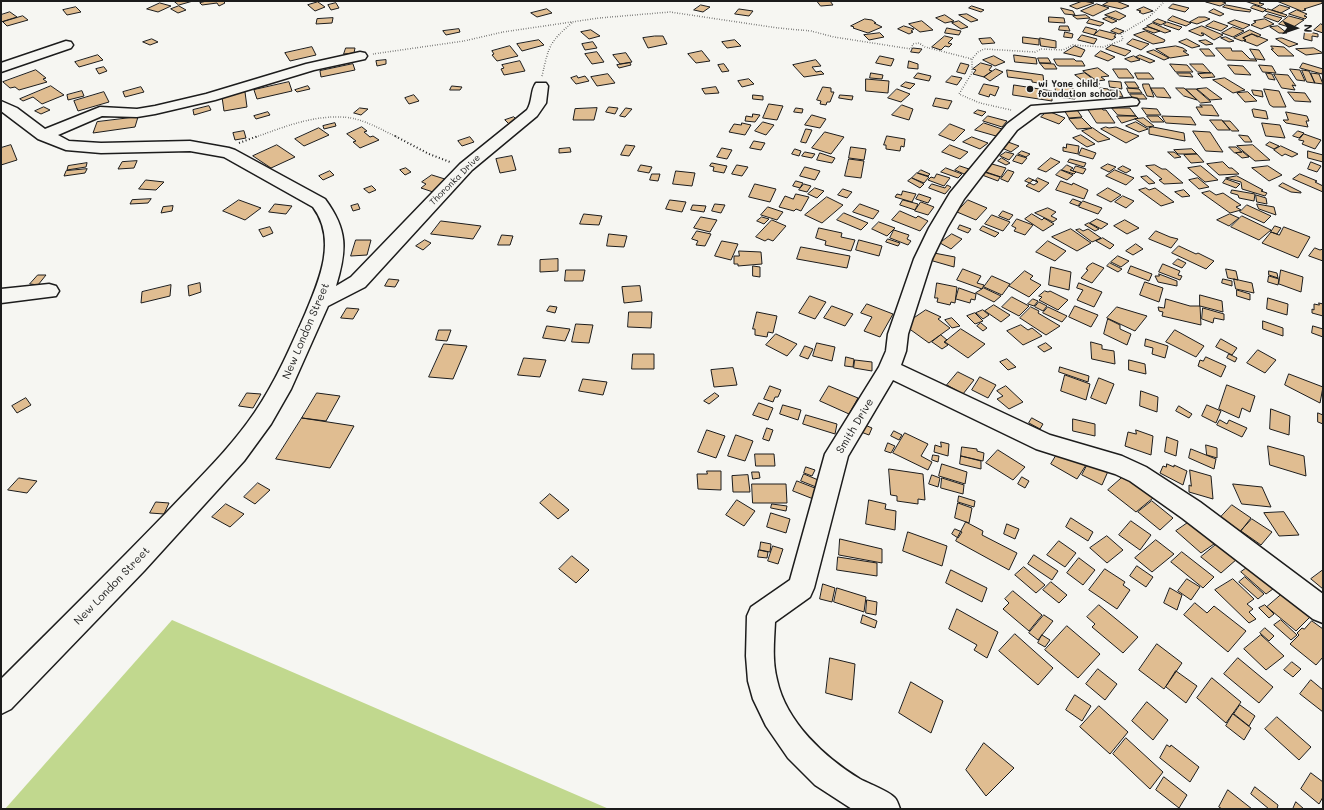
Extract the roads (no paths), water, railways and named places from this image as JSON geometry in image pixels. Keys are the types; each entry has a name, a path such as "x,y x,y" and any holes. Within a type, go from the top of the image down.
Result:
{"street":[{"path":"1,68 66,45"},
{"path":"43,136 100,110 137,113 155,110 210,97 311,67 360,56"},
{"name":"Thoronka Drive","path":"320,302 358,282 466,167 532,113 539,103 541,86"},
{"name":"Smith Drive","path":"884,809 841,785 807,756 782,726 767,697 760,662 761,616 801,588 837,454 889,369 896,351 898,334 923,259 938,228 956,197 1012,128 1036,109 1132,102"},
{"name":"New London Street","path":"1,105 12,111 43,136 66,145 84,147 190,146 218,151 239,158 278,182 319,203 325,209 333,230 335,250 320,302 287,376 253,433 128,571 1,699"},
{"path":"1,296 49,291"},
{"path":"889,369 1044,442 1122,466 1138,474 1186,506 1323,610"}],"place":[{"name":"wi Yone child foundation school","path":"1030,89"}]}
